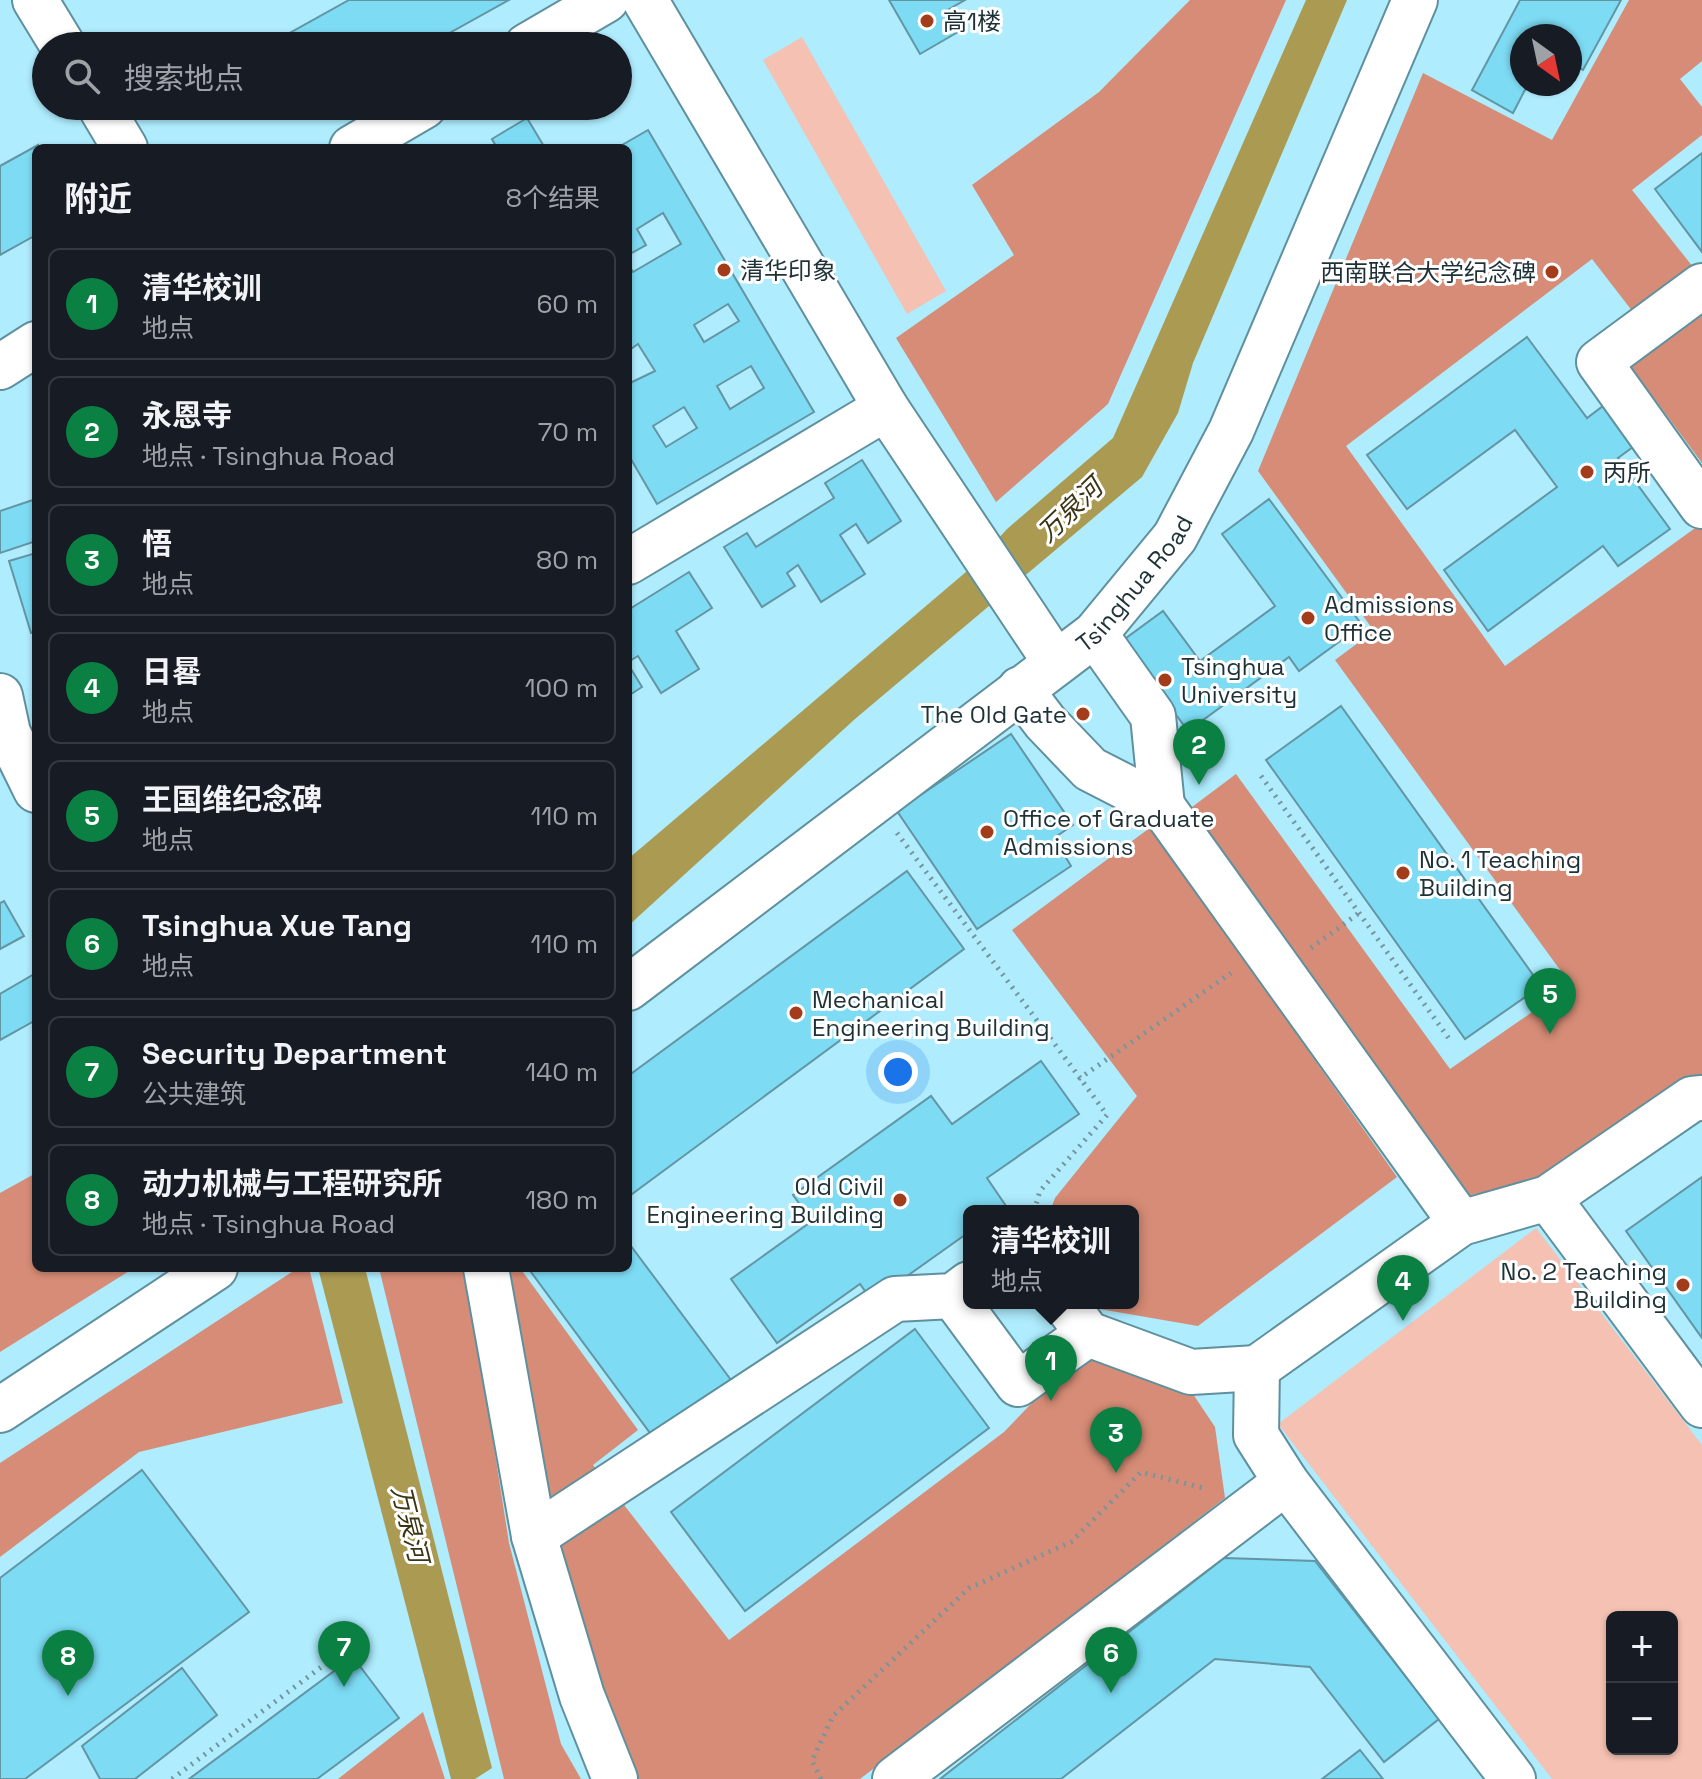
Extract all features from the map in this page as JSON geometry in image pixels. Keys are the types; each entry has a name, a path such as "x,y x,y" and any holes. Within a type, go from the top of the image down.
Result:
{"street":[{"path":"35,0 54,32"},
{"path":"551,32 606,0"},
{"path":"645,0 886,408 1056,663"},
{"name":"Tsinghua Road","path":"632,985 1095,634 1175,537 1231,431 1415,0"},
{"path":"108,120 123,144"},
{"path":"359,144 400,120"},
{"path":"1702,286 1599,362 1702,506"},
{"path":"0,367 32,347"},
{"path":"632,560 886,408"},
{"path":"1095,634 1153,716 1162,806"},
{"path":"1020,689 1045,722 1090,769 1162,806 1461,1223"},
{"path":"0,696 8,733 32,782"},
{"path":"973,1309 1018,1384 1077,1319 1191,1372 1257,1368 1461,1223 1548,1198 1692,1099 1702,1098"},
{"path":"1548,1198 1702,1405"},
{"path":"0,1410 209,1272"},
{"path":"487,1272 534,1536 582,1696 615,1779"},
{"path":"534,1536 895,1299 961,1290"},
{"path":"1257,1368 1256,1435 1272,1492 1513,1779"},
{"path":"895,1779 1272,1492"}],"path":[{"path":"1261,776 1450,1040"},
{"path":"895,830 1107,1115 1040,1191 1036,1205"},
{"path":"1080,1078 1272,960 1359,913"},
{"path":"821,1779 812,1761 833,1716 969,1588 1071,1542 1141,1472 1272,1492"},
{"path":"172,1779 332,1659"}],"shaded area":[{"name":"Tsinghua University","path":"0,0 1702,0 1702,1779 0,1779"},
{"path":"1190,0 1286,0 1108,404 996,502 896,338 1014,255 972,185 1099,92"},
{"path":"1629,0 1702,0 1702,61 1680,79 1702,107 1702,135 1632,190 1693,267 1633,312 1592,259 1346,446 1505,666 1702,523 1702,1096 1541,1181 1461,1197 1184,813 1236,774 1450,1069 1571,985 1335,660 1374,631 1258,471 1423,73 1552,140 1576,96 1582,96 1582,85"},
{"path":"802,37 946,291 907,314 763,60"},
{"path":"1702,309 1702,463 1628,363"},
{"path":"1151,827 1397,1177 1198,1326 1099,1309 1139,1309 1139,1205 1052,1205 1137,1096 1012,930"},
{"path":"32,1175 32,1272 128,1272 0,1352 0,1193"},
{"path":"1536,1228 1702,1445 1702,1779 1552,1779 1278,1424"},
{"path":"292,1272 310,1272 343,1403 139,1452 0,1557 0,1463"},
{"path":"380,1272 467,1272 509,1543 561,1744 581,1779 504,1779"},
{"path":"493,1272 523,1272 638,1430 593,1465 729,1640 1004,1432 1049,1385 1094,1354 1183,1379 1215,1427 1225,1498 860,1779 626,1779 546,1551"},
{"path":"423,1712 445,1779 338,1779"}],"water":[{"name":"万泉河","path":"1306,0 1347,0 1193,363 1178,413 1142,477 855,719 632,922 632,856 973,566 1007,529 1113,438"},
{"name":"万泉河","path":"319,1272 366,1272 492,1768 475,1779 451,1779"}],"building":[{"path":"349,0 509,0 451,32 292,32"},
{"name":"高1楼","path":"889,0 965,0 946,11 958,32 920,54"},
{"path":"1520,0 1621,0 1583,70 1582,24 1510,24 1510,96 1522,96 1513,113 1472,90"},
{"path":"528,120 543,144 495,144 492,139"},
{"path":"648,130 814,412 657,504 632,461 632,382 655,371 638,344 632,348 632,270 681,244 663,213 637,229 646,245 632,253 632,144 624,144","holes":["728,304 739,321 704,342 694,325","751,366 764,388 730,409 717,386","684,407 697,428 666,447 653,426"]},
{"path":"32,148 32,237 0,255 0,166"},
{"path":"1702,153 1702,252 1655,189"},
{"name":"丙所","path":"1527,337 1587,418 1607,403 1637,444 1618,458 1670,529 1618,566 1603,546 1488,631 1444,570 1557,487 1515,430 1407,509 1367,455"},
{"path":"862,460 901,521 868,543 856,524 840,535 865,574 821,602 798,565 787,573 795,586 762,607 724,547 747,533 756,547 834,498 825,483"},
{"name":"Admissions Office","path":"1269,499 1362,625 1299,671 1289,657 1188,731 1122,641 1163,611 1200,661 1275,606 1222,534"},
{"path":"32,500 32,542 0,553 0,511"},
{"path":"32,554 31,633 9,561"},
{"path":"689,572 712,608 676,631 699,669 661,693 638,656 632,660 632,608"},
{"path":"632,671 642,687 632,693"},
{"name":"No. 1 Teaching Building","path":"1341,706 1541,986 1465,1039 1266,760"},
{"name":"Office of Graduate Admissions","path":"1011,734 1073,825 1054,838 1071,866 977,929 897,811"},
{"name":"Mechanical Engineering Building","path":"907,871 964,949 632,1194 632,1073"},
{"path":"4,901 24,936 0,949 0,903"},
{"path":"32,975 32,1022 0,1040 0,994"},
{"name":"Old Civil Engineering Building","path":"1041,1061 1079,1114 987,1178 1005,1205 963,1205 963,1236 872,1301 860,1284 777,1343 731,1279 812,1221 793,1195 931,1096 952,1124"},
{"name":"No. 2 Teaching Building","path":"1702,1177 1702,1338 1626,1231"},
{"path":"632,1247 731,1380 653,1437 531,1272 632,1272"},
{"path":"915,1329 989,1428 745,1611 671,1512"},
{"path":"142,1470 249,1612 25,1779 0,1779 0,1578"},
{"path":"1224,1558 1315,1561 1439,1719 1384,1762 1310,1667 1215,1659 1061,1779 940,1779"},
{"path":"353,1657 399,1718 317,1779 189,1779"},
{"path":"182,1668 217,1715 135,1779 100,1779 82,1746"},
{"path":"1360,1750 1383,1779 1322,1779"}],"place":[{"name":"高1楼","path":"927,21"},
{"name":"清华印象","path":"724,270"},
{"name":"西南联合大学纪念碑","path":"1552,272"},
{"name":"丙所","path":"1587,472"},
{"name":"Admissions Office","path":"1308,618"},
{"name":"Tsinghua University","path":"1165,680"},
{"name":"The Old Gate","path":"1083,714"},
{"name":"永恩寺","path":"1199,785"},
{"name":"Office of Graduate Admissions","path":"987,832"},
{"name":"No. 1 Teaching Building","path":"1403,873"},
{"name":"Mechanical Engineering Building","path":"796,1013"},
{"name":"王国维纪念碑","path":"1550,1034"},
{"name":"Old Civil Engineering Building","path":"900,1200"},
{"name":"No. 2 Teaching Building","path":"1683,1285"},
{"name":"日晷","path":"1403,1321"},
{"name":"清华校训","path":"1051,1401"},
{"name":"悟","path":"1116,1473"},
{"name":"Security Department","path":"344,1687"},
{"name":"Tsinghua Xue Tang","path":"1111,1693"},
{"name":"动力机械与工程研究所","path":"68,1696"}]}
